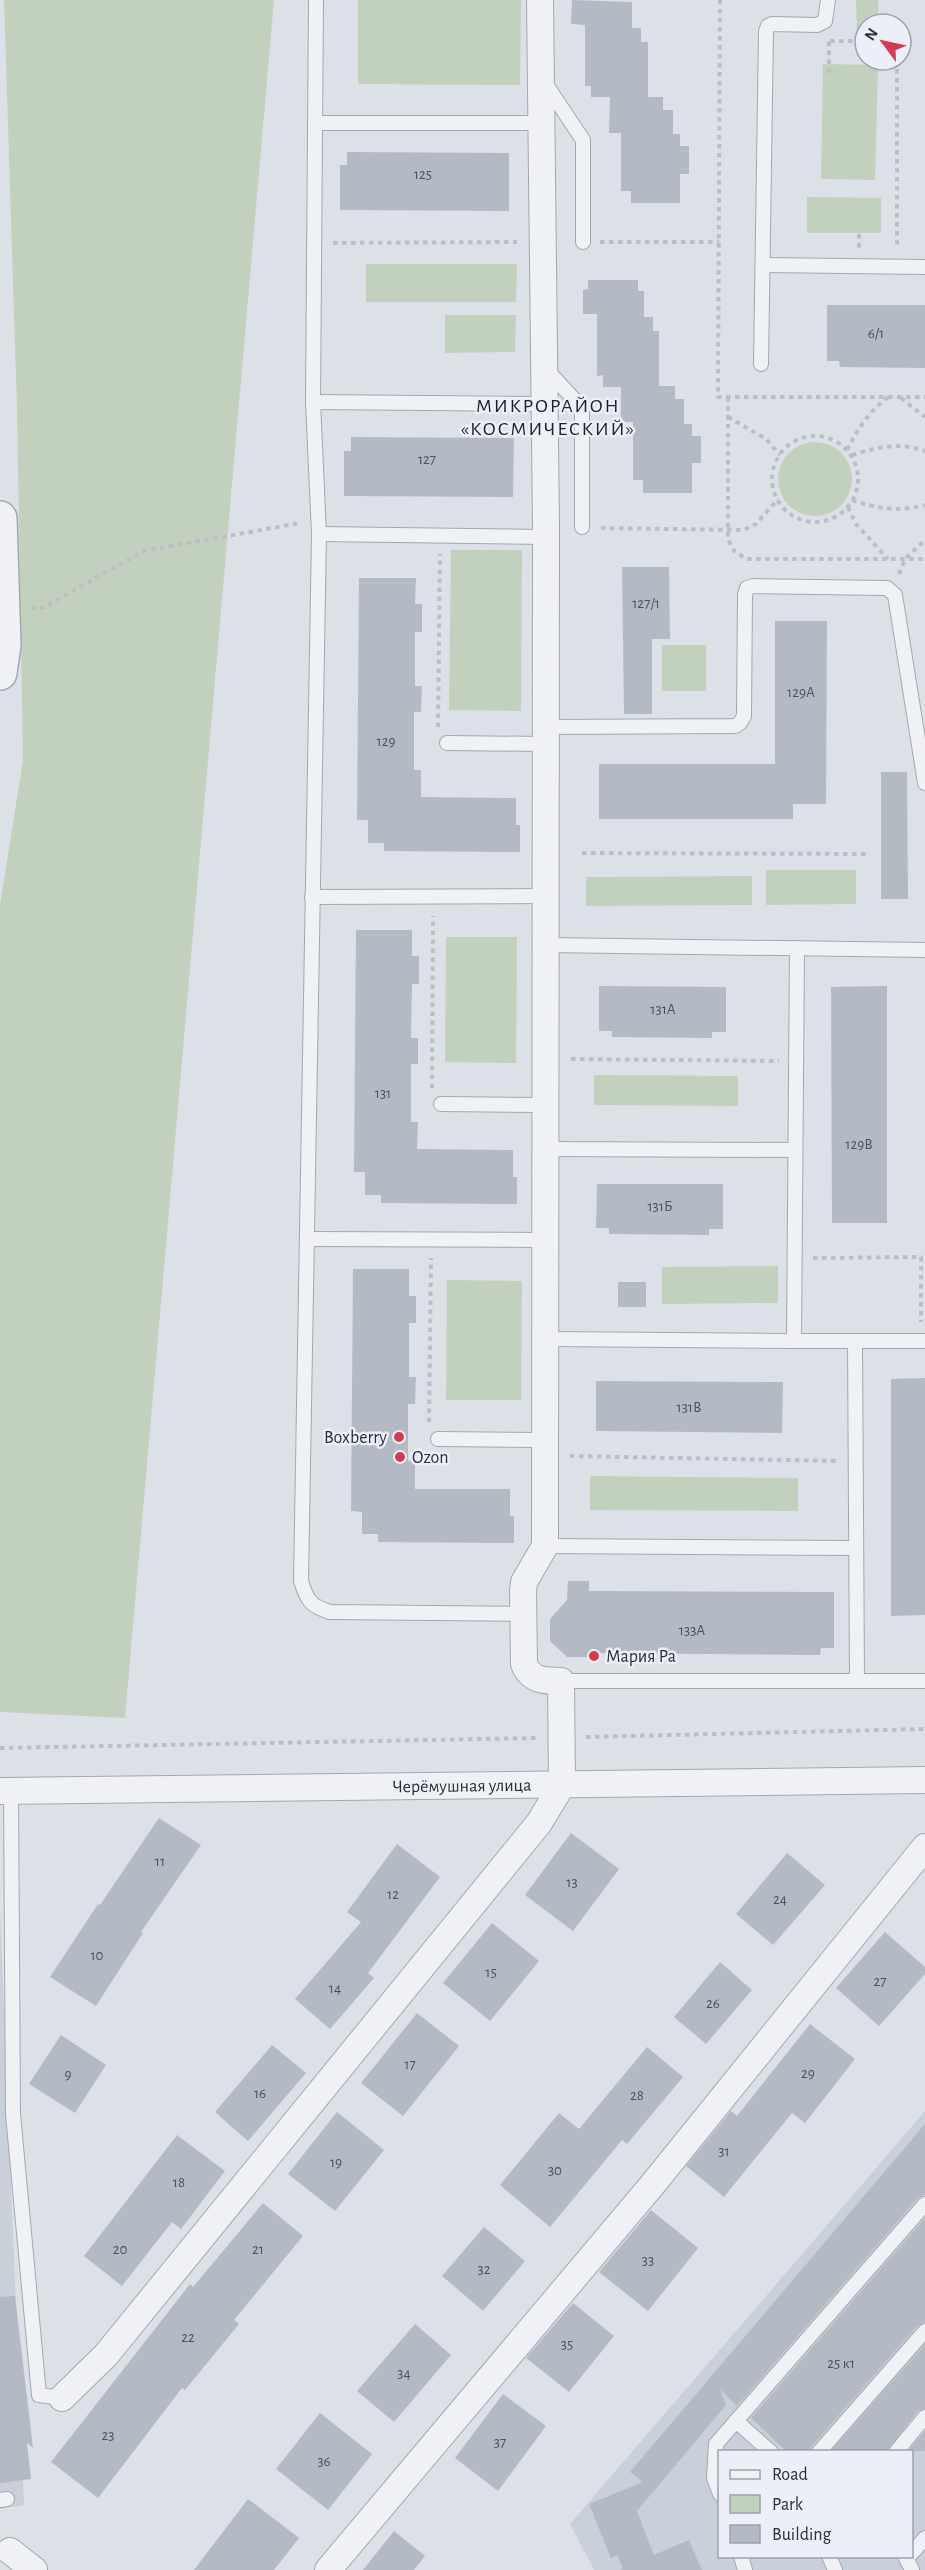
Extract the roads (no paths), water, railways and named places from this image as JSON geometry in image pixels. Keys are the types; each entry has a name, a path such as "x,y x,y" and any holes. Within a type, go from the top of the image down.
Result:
{"street":[{"path":"62,2398 113,2346 539,1823 562,1785 561,1681 543,1681 527,1673 524,1664 523,1614 525,1582 545,1546 546,537 540,0"},
{"path":"0,518 4,645 0,673"},
{"name":"Черёмушная улица","path":"6,1791 925,1780"},
{"path":"328,2570 653,2184 925,1847"},
{"path":"10,2551 34,2570"}],"lane":[{"path":"316,0 313,402 319,527 301,1581 306,1598 316,1607 330,1612 523,1614"},
{"path":"761,364 766,31 772,24 817,25 825,21 828,0"},
{"path":"541,75 582,140 583,242"},
{"path":"315,123 541,123"},
{"path":"763,265 925,267"},
{"path":"544,367 582,408 582,527"},
{"path":"313,402 545,405"},
{"path":"319,527 441,535 546,537"},
{"path":"447,743 735,726 744,716 745,595 747,588 753,585 887,588 895,595 925,783"},
{"path":"312,897 546,896"},
{"path":"546,945 925,950"},
{"path":"794,1341 797,948"},
{"path":"441,1104 546,1105"},
{"path":"546,1149 795,1150"},
{"path":"307,1239 546,1240"},
{"path":"546,1339 923,1341"},
{"path":"855,1341 857,1681"},
{"path":"438,1439 545,1448"},
{"path":"545,1546 856,1548"},
{"path":"561,1681 925,1681"},
{"path":"6,1791 13,2114 39,2395 62,2398"},
{"path":"718,2489 714,2478 716,2444 925,2204"},
{"path":"820,2450 925,2331"},
{"path":"897,2450 925,2417"},
{"path":"736,2421 770,2450"},
{"path":"913,2553 925,2538"}],"place":[{"name":"Boxberry","path":"399,1437"},
{"name":"Ozon","path":"400,1457"},
{"name":"Мария Ра","path":"594,1656"}],"district":[{"name":"МИКРОРАЙОН «КОСМИЧЕСКИЙ»","path":"548,416"}]}
